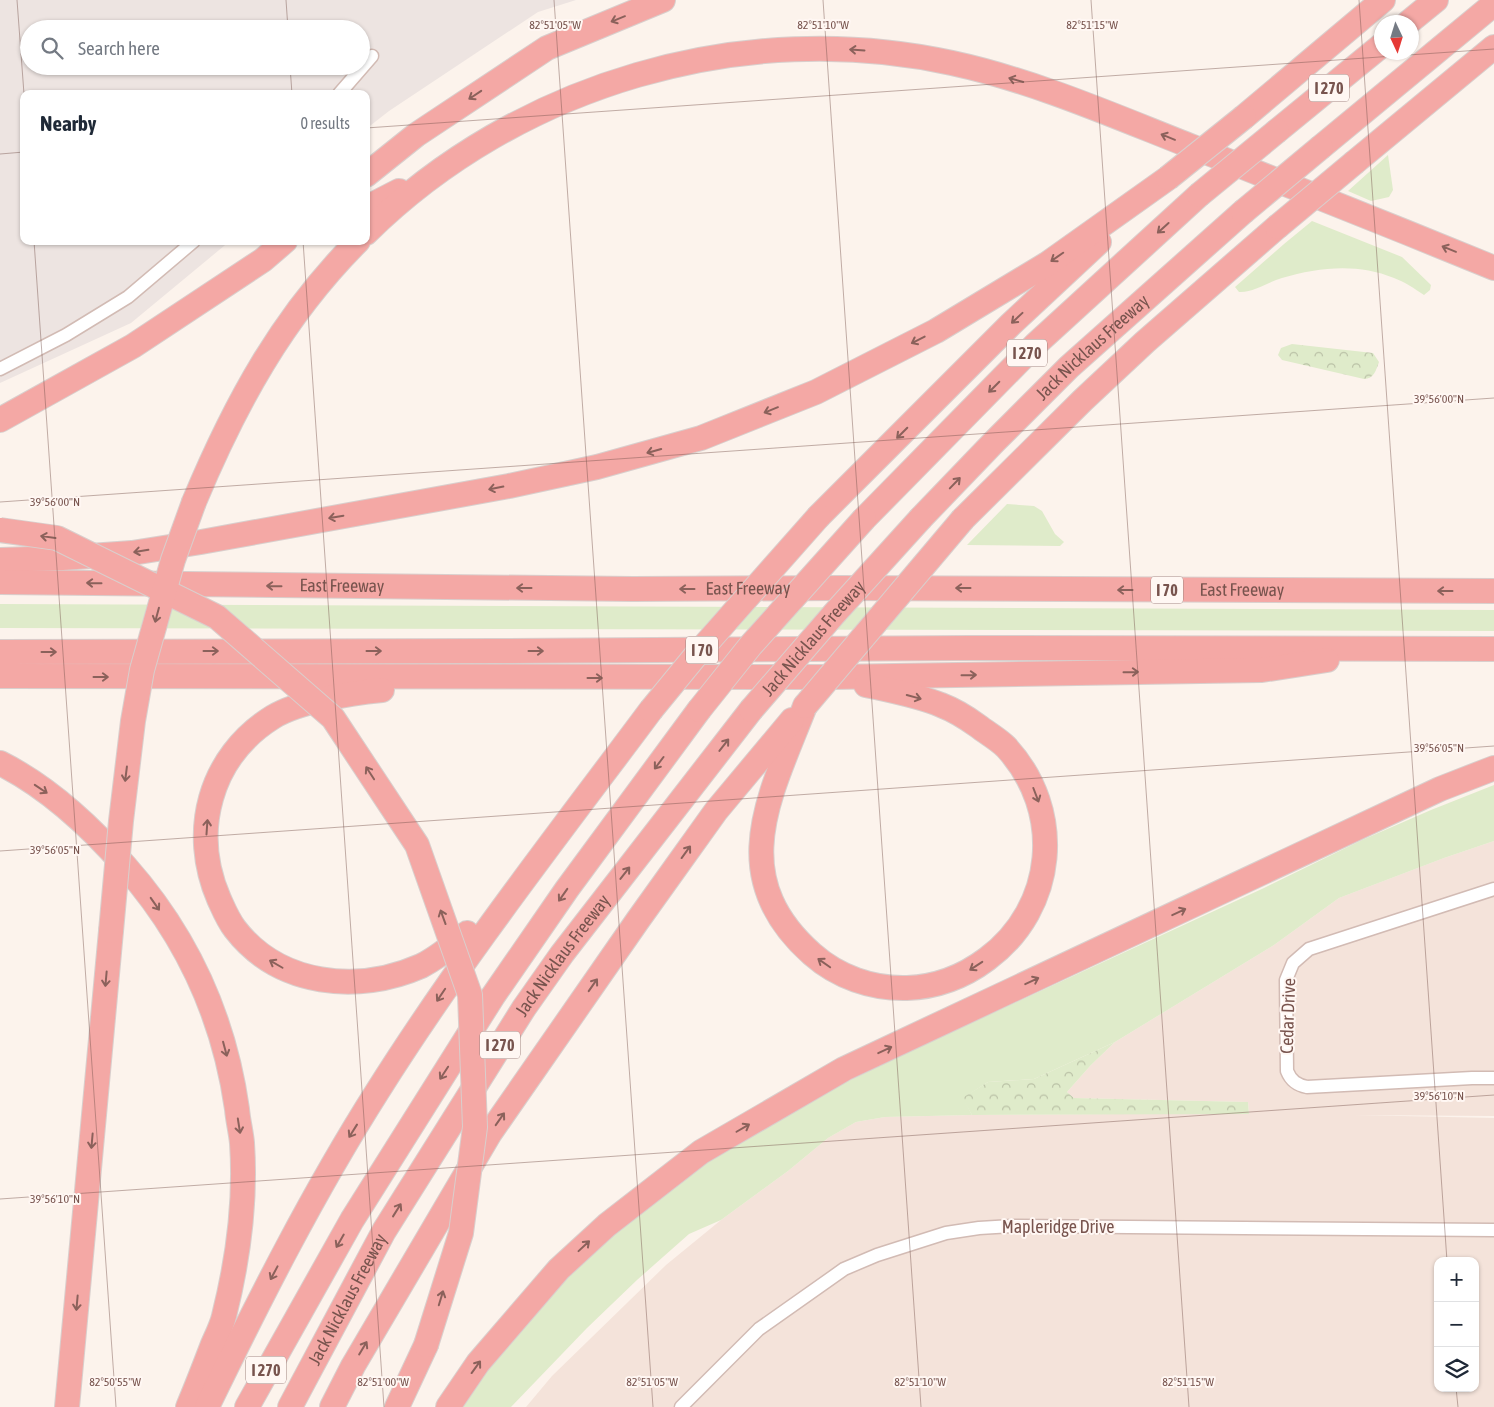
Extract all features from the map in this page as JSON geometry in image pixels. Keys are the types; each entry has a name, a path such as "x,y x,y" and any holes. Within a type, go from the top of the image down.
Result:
{"highway":[{"path":"370,173 416,135 547,48 663,0"},
{"path":"0,560 132,553 529,482 597,467 701,438 816,392 936,332 1047,264 1168,178 1383,0"},
{"path":"1417,15 1436,0"},
{"name":"Jack Nicklaus Freeway","path":"290,1407 384,1231 524,1008 568,946 751,710 921,518 1069,367 1243,212 1494,4"},
{"path":"332,1407 353,1366 490,1133 638,920 716,812 964,519 1077,406 1145,342 1277,227 1494,47"},
{"path":"370,230 388,212 441,170 489,138 540,111 576,95 642,73 704,59 766,51 811,48 914,56 949,62 1036,86 1494,268"},
{"name":"Jack Nicklaus Freeway","path":"247,1407 352,1220 488,1004 572,881 699,710 751,645 864,519 1036,344 1199,195 1374,52"},
{"path":"370,206 441,170"},
{"path":"207,1407 250,1319 344,1146 378,1091 452,979 651,710 697,654 819,516 1011,324 1168,178"},
{"path":"0,420 133,346 263,260 281,245"},
{"path":"263,260 292,245"},
{"path":"67,1407 121,821 130,739 141,678 173,560 194,502 231,419 277,339 341,258 354,245"},
{"path":"0,530 57,538 217,617 333,718 417,845 470,994 475,1128 461,1233 426,1345 398,1407"},
{"name":"East Freeway","path":"0,582 633,589 1494,591"},
{"name":"I 70","path":"0,652 969,648 1494,649"},
{"path":"0,676 833,677 1262,670 1404,649"},
{"path":"805,706 768,800 762,838 762,872 766,890 784,926 802,946 821,962 845,976 882,987 916,988 939,984 960,976 978,966 993,955 1014,934 1031,908 1041,880 1045,847 1044,820 1038,799 1026,774 1005,746 967,718 942,704 833,677"},
{"path":"494,678 373,691 326,699 274,717 243,743 232,755 216,781 208,810 206,828 208,866 213,886 228,917 235,929 249,945 278,966 302,976 342,982 362,982 401,974 422,965 482,921 531,870"},
{"path":"0,763 46,792 81,820 140,883 176,933 197,972 223,1041 233,1078 242,1142 242,1202 234,1264 224,1318 188,1407"},
{"path":"448,1407 478,1363 559,1270 607,1225 700,1152 844,1069 1440,789 1494,768"}],"street":[{"path":"342,90 356,75"},
{"path":"0,369 66,335 128,297 189,245"},
{"name":"Cedar Drive","path":"1494,889 1309,949 1293,963 1289,971 1286,989 1287,1071 1292,1081 1300,1086 1494,1078"},
{"name":"Mapleridge Drive","path":"681,1407 760,1329 844,1269 877,1255 946,1233 1012,1226 1494,1230"}],"shaded area":[{"path":"0,0 576,0 538,12 389,111 370,126 370,90 20,90 20,245 225,245 131,323 0,383"},
{"path":"1494,841 1494,1116 1354,1115 1494,1118 1494,1407 526,1407 552,1376 666,1265 828,1138 856,1122 885,1117 972,1115 1249,1113 1248,1102 1074,1098 1067,1092 1115,1042 1274,945 1339,898"}],"green space":[{"path":"1388,155 1393,190 1389,197 1371,201 1348,191"},
{"path":"1312,221 1402,257 1431,285 1430,290 1424,295 1394,278 1380,273 1338,268 1296,274 1250,291 1239,292 1235,287"},
{"path":"1292,344 1373,353 1379,362 1372,376 1364,379 1282,360 1278,355 1281,348"},
{"path":"1007,504 1034,506 1042,511 1055,534 1064,542 1060,546 967,545"},
{"path":"0,604 1494,610 1494,631 0,628"},
{"path":"1494,785 1494,841 1339,898 1274,945 1115,1042 1034,1079 988,1082 963,1098 972,1115 885,1117 856,1122 828,1138 788,1171 721,1220 689,1234 587,1328 511,1407 456,1407 588,1249 720,1150 784,1112 934,1040 1264,888 1362,840"},
{"path":"1115,1042 1067,1092 1074,1098 1248,1102 1249,1114 972,1115 962,1098 988,1082 1034,1079"}]}
